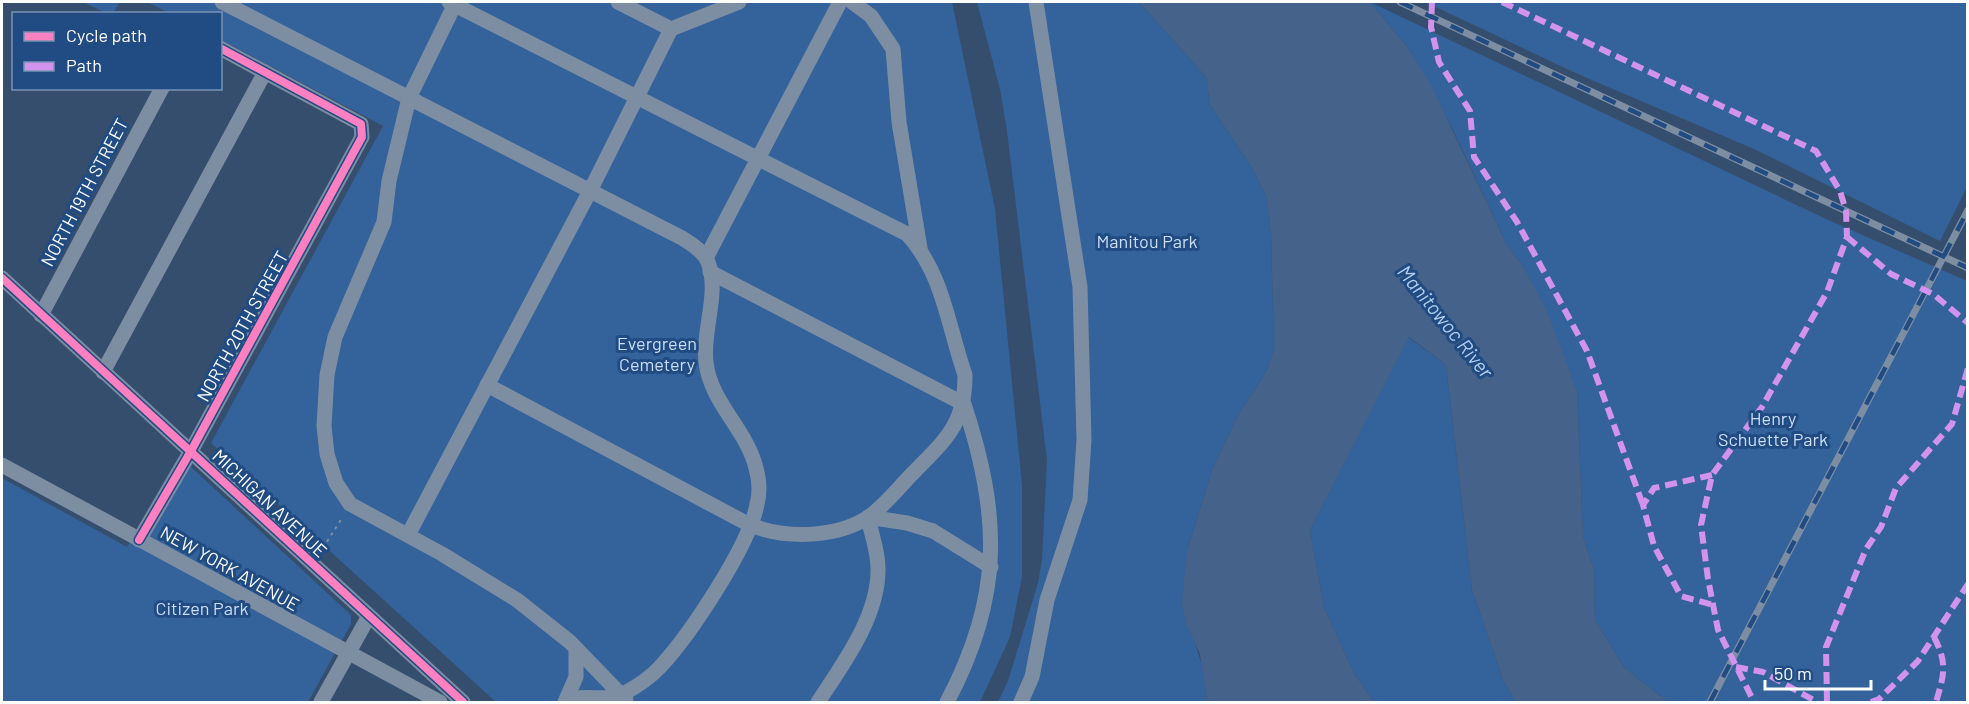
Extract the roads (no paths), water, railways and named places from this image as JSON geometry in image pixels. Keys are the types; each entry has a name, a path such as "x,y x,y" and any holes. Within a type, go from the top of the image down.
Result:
{"street":[{"path":"222,2 682,238 708,265 964,404"},
{"path":"624,699 576,649 517,600 350,504 336,483 327,454 324,426 327,375 334,337 384,222 389,181 409,98 453,2 637,98 889,224 907,234 920,249 935,275 965,375 964,404 980,453 991,527 991,567 983,615 962,673 947,702"},
{"path":"618,2 671,29"},
{"path":"408,536 590,191 671,29 739,2"},
{"path":"565,702 585,696 624,699 660,667 716,588 751,525 758,496 754,457 713,386 706,364 708,265 758,159 840,2"},
{"path":"852,2 871,16 893,49 899,122 920,249"},
{"path":"1021,702 1032,677 1047,600 1080,500 1083,440 1080,287 1036,2"},
{"path":"104,372 265,72 222,49"},
{"name":"NORTH 20TH STREET","path":"139,540 191,451 362,137 361,124 265,72"},
{"name":"NORTH 19TH STREET","path":"41,315 161,90"},
{"name":"MICHIGAN AVENUE","path":"2,278 463,702"},
{"path":"487,385 751,525 771,533 803,534 838,528 868,518 921,526 991,567"},
{"path":"868,518 948,436 964,404"},
{"name":"NEW YORK AVENUE","path":"2,465 440,702"},
{"path":"818,702 851,649 873,599 879,565 868,518"},
{"path":"321,702 369,616"},
{"path":"565,702 576,677 576,649"}],"water":[{"name":"Manitowoc River","path":"1139,2 1370,2 1409,49 1431,85 1507,245 1523,266 1547,311 1577,391 1583,537 1594,569 1595,620 1624,667 1668,702 1515,702 1503,680 1472,590 1446,365 1409,337 1310,530 1324,607 1354,673 1374,702 1207,702 1200,654 1187,626 1182,605 1188,548 1212,470 1238,415 1267,370 1274,349 1271,234 1266,196 1252,168 1210,105 1206,77"}],"railway":[{"path":"1400,2 1968,268"},
{"path":"1710,702 1968,210"}],"park label":[{"name":"Manitou Park","path":"1147,241"},
{"name":"Evergreen Cemetery","path":"657,353"},
{"name":"Henry Schuette Park","path":"1773,428"},
{"name":"Citizen Park","path":"202,608"}]}
